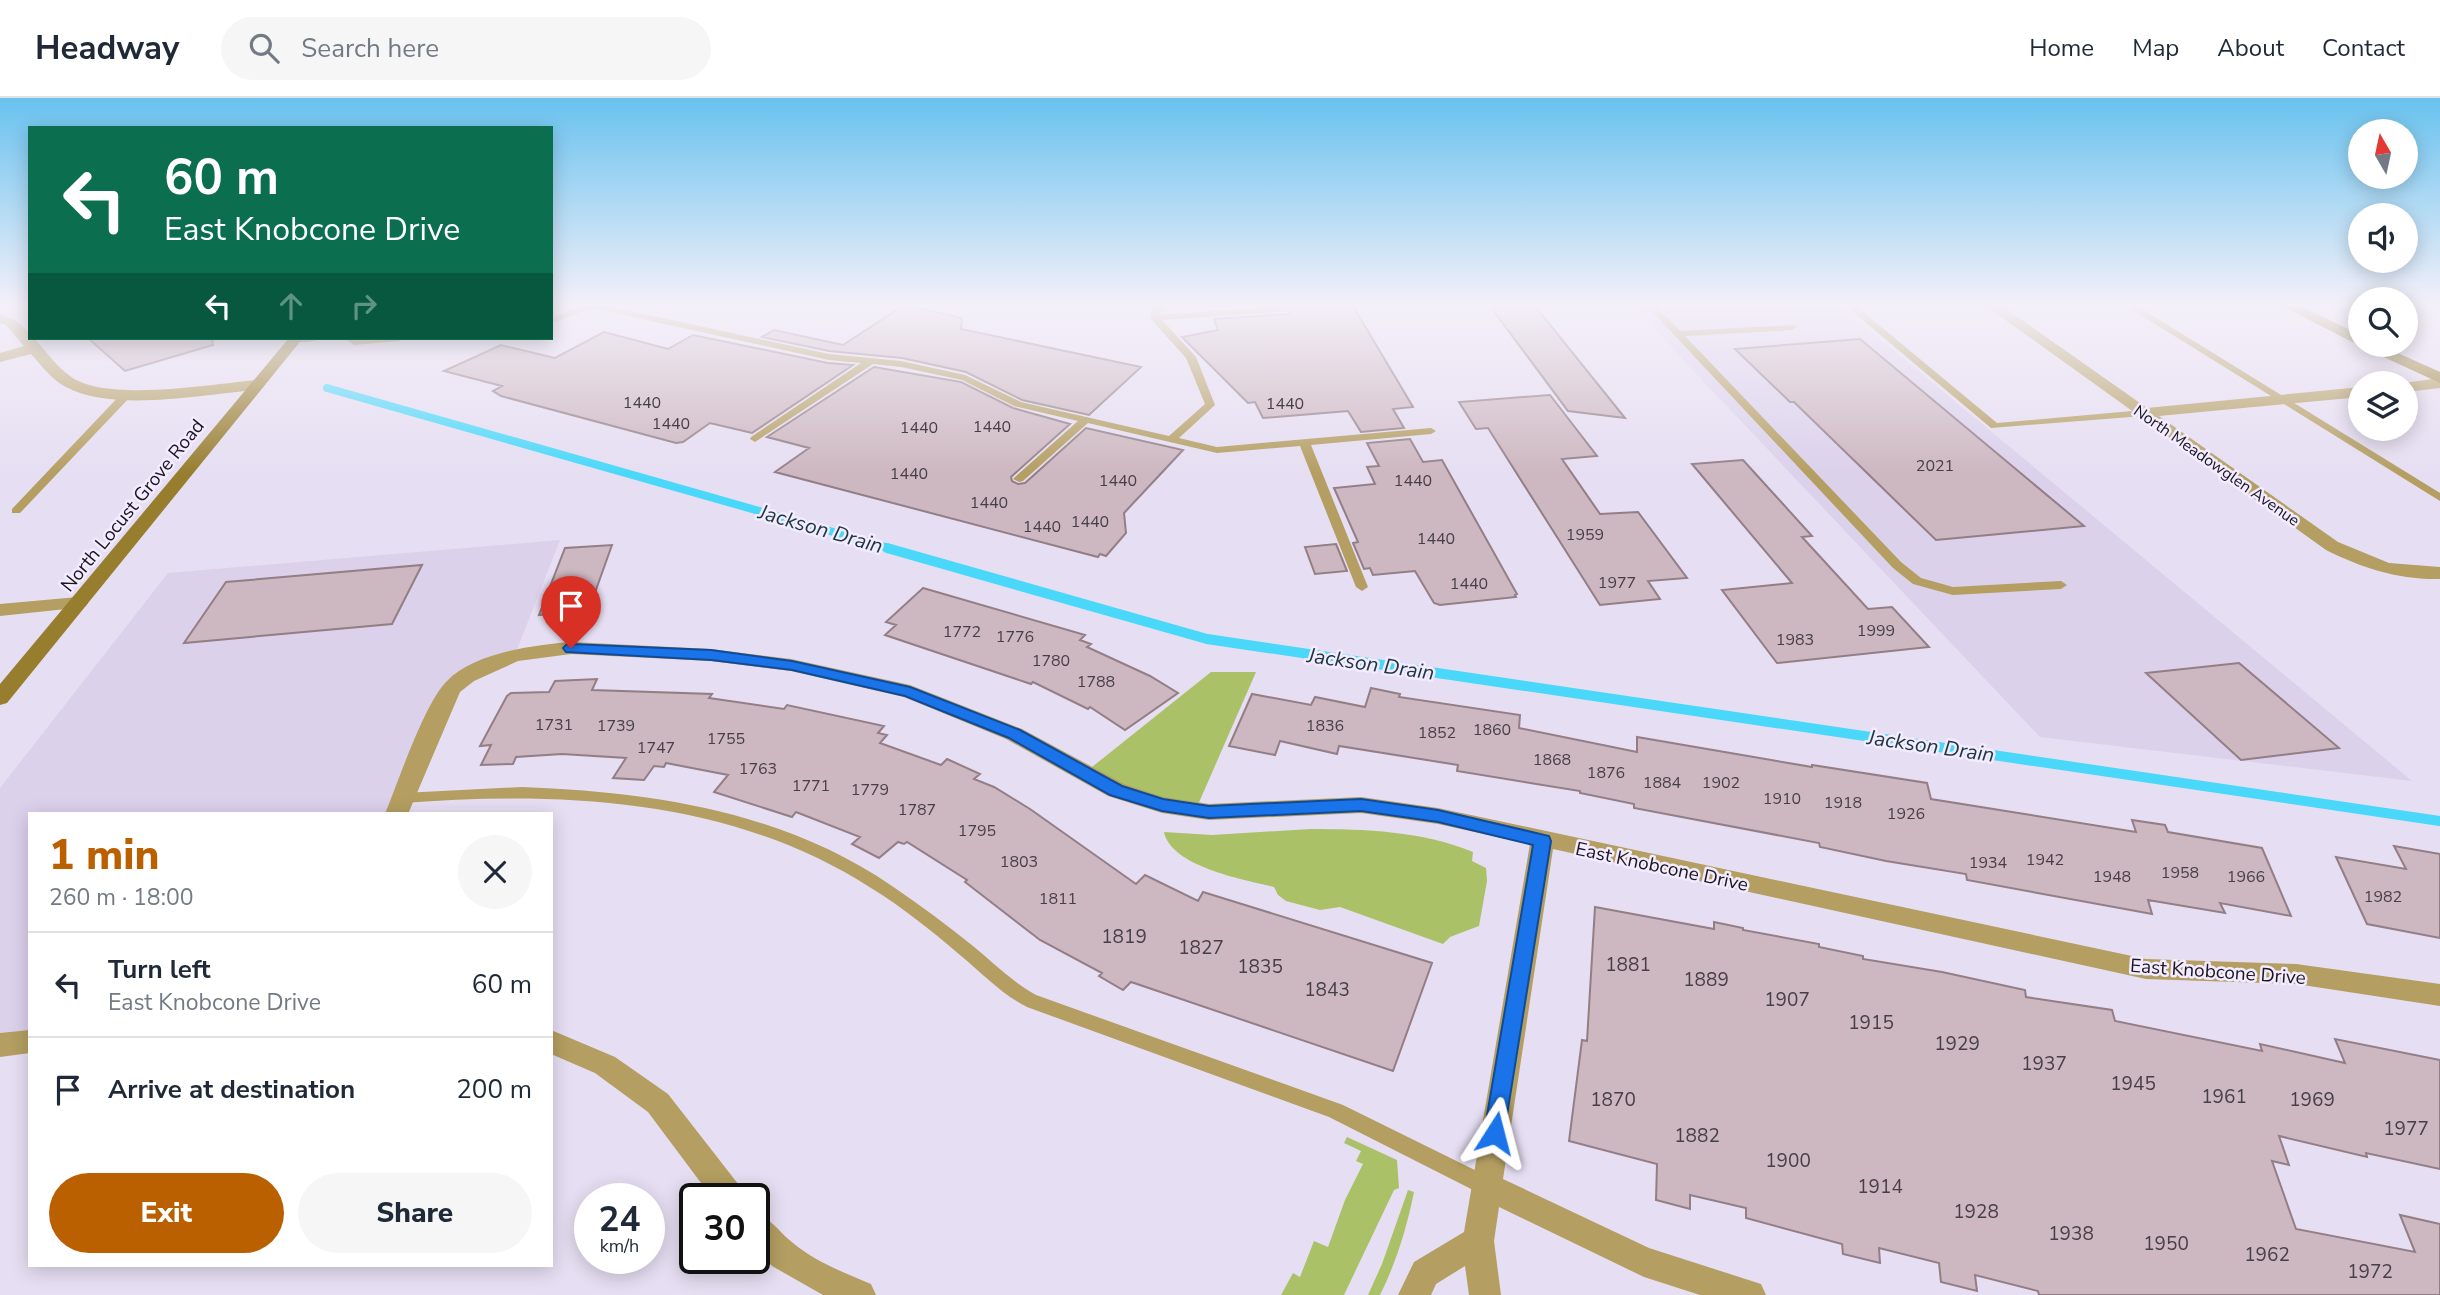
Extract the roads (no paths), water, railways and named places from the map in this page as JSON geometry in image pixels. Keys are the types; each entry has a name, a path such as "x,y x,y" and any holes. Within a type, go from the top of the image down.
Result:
{"main road":[{"name":"North Locust Grove Road","path":"0,698 276,362"},
{"path":"2402,362 2440,381"}],"street":[{"path":"48,362 68,383 102,393 127,394 257,385"},
{"name":"North Meadowglen Avenue","path":"2071,362 2332,546 2378,566 2403,571 2440,573"},
{"path":"2418,385 2440,381"},
{"path":"2143,413 2348,393"},
{"path":"0,610 78,603"},
{"name":"East Knobcone Drive","path":"399,806 444,700 453,687 467,676 490,664 535,651 571,648 711,655 792,666 910,692 1014,734 1116,790 1162,805 1209,812 1361,805 1438,816 1542,841 2146,969 2295,974 2440,995"},
{"path":"1485,1295 1478,1241 1542,841"},
{"path":"0,1045 28,1041"},
{"path":"553,1042 605,1065 658,1102 720,1183"},
{"path":"1486,1186 1644,1262 1750,1295"},
{"path":"1414,1295 1425,1273 1478,1241"},
{"path":"770,1242 783,1255 832,1283 860,1295"}],"lane":[{"path":"755,439 870,362"},
{"path":"880,362 965,378 1018,404 1217,450 1430,431"},
{"path":"1172,439 1210,405 1193,362"},
{"path":"1704,362 1897,565 1917,580 1953,591 2061,585"},
{"path":"1917,362 1995,426 2143,413"},
{"path":"2219,362 2440,498"},
{"path":"16,511 127,394"},
{"path":"1019,479 1085,421"},
{"path":"1304,442 1362,587"},
{"path":"399,806 488,792 622,797 700,811 761,828 826,853 874,881 926,918 1017,993 1048,1008 1336,1111 1486,1186"}],"waterway":[{"name":"Jackson Drain","path":"327,388 893,549"},
{"name":"Jackson Drain","path":"887,548 1207,639 2440,821"}]}
